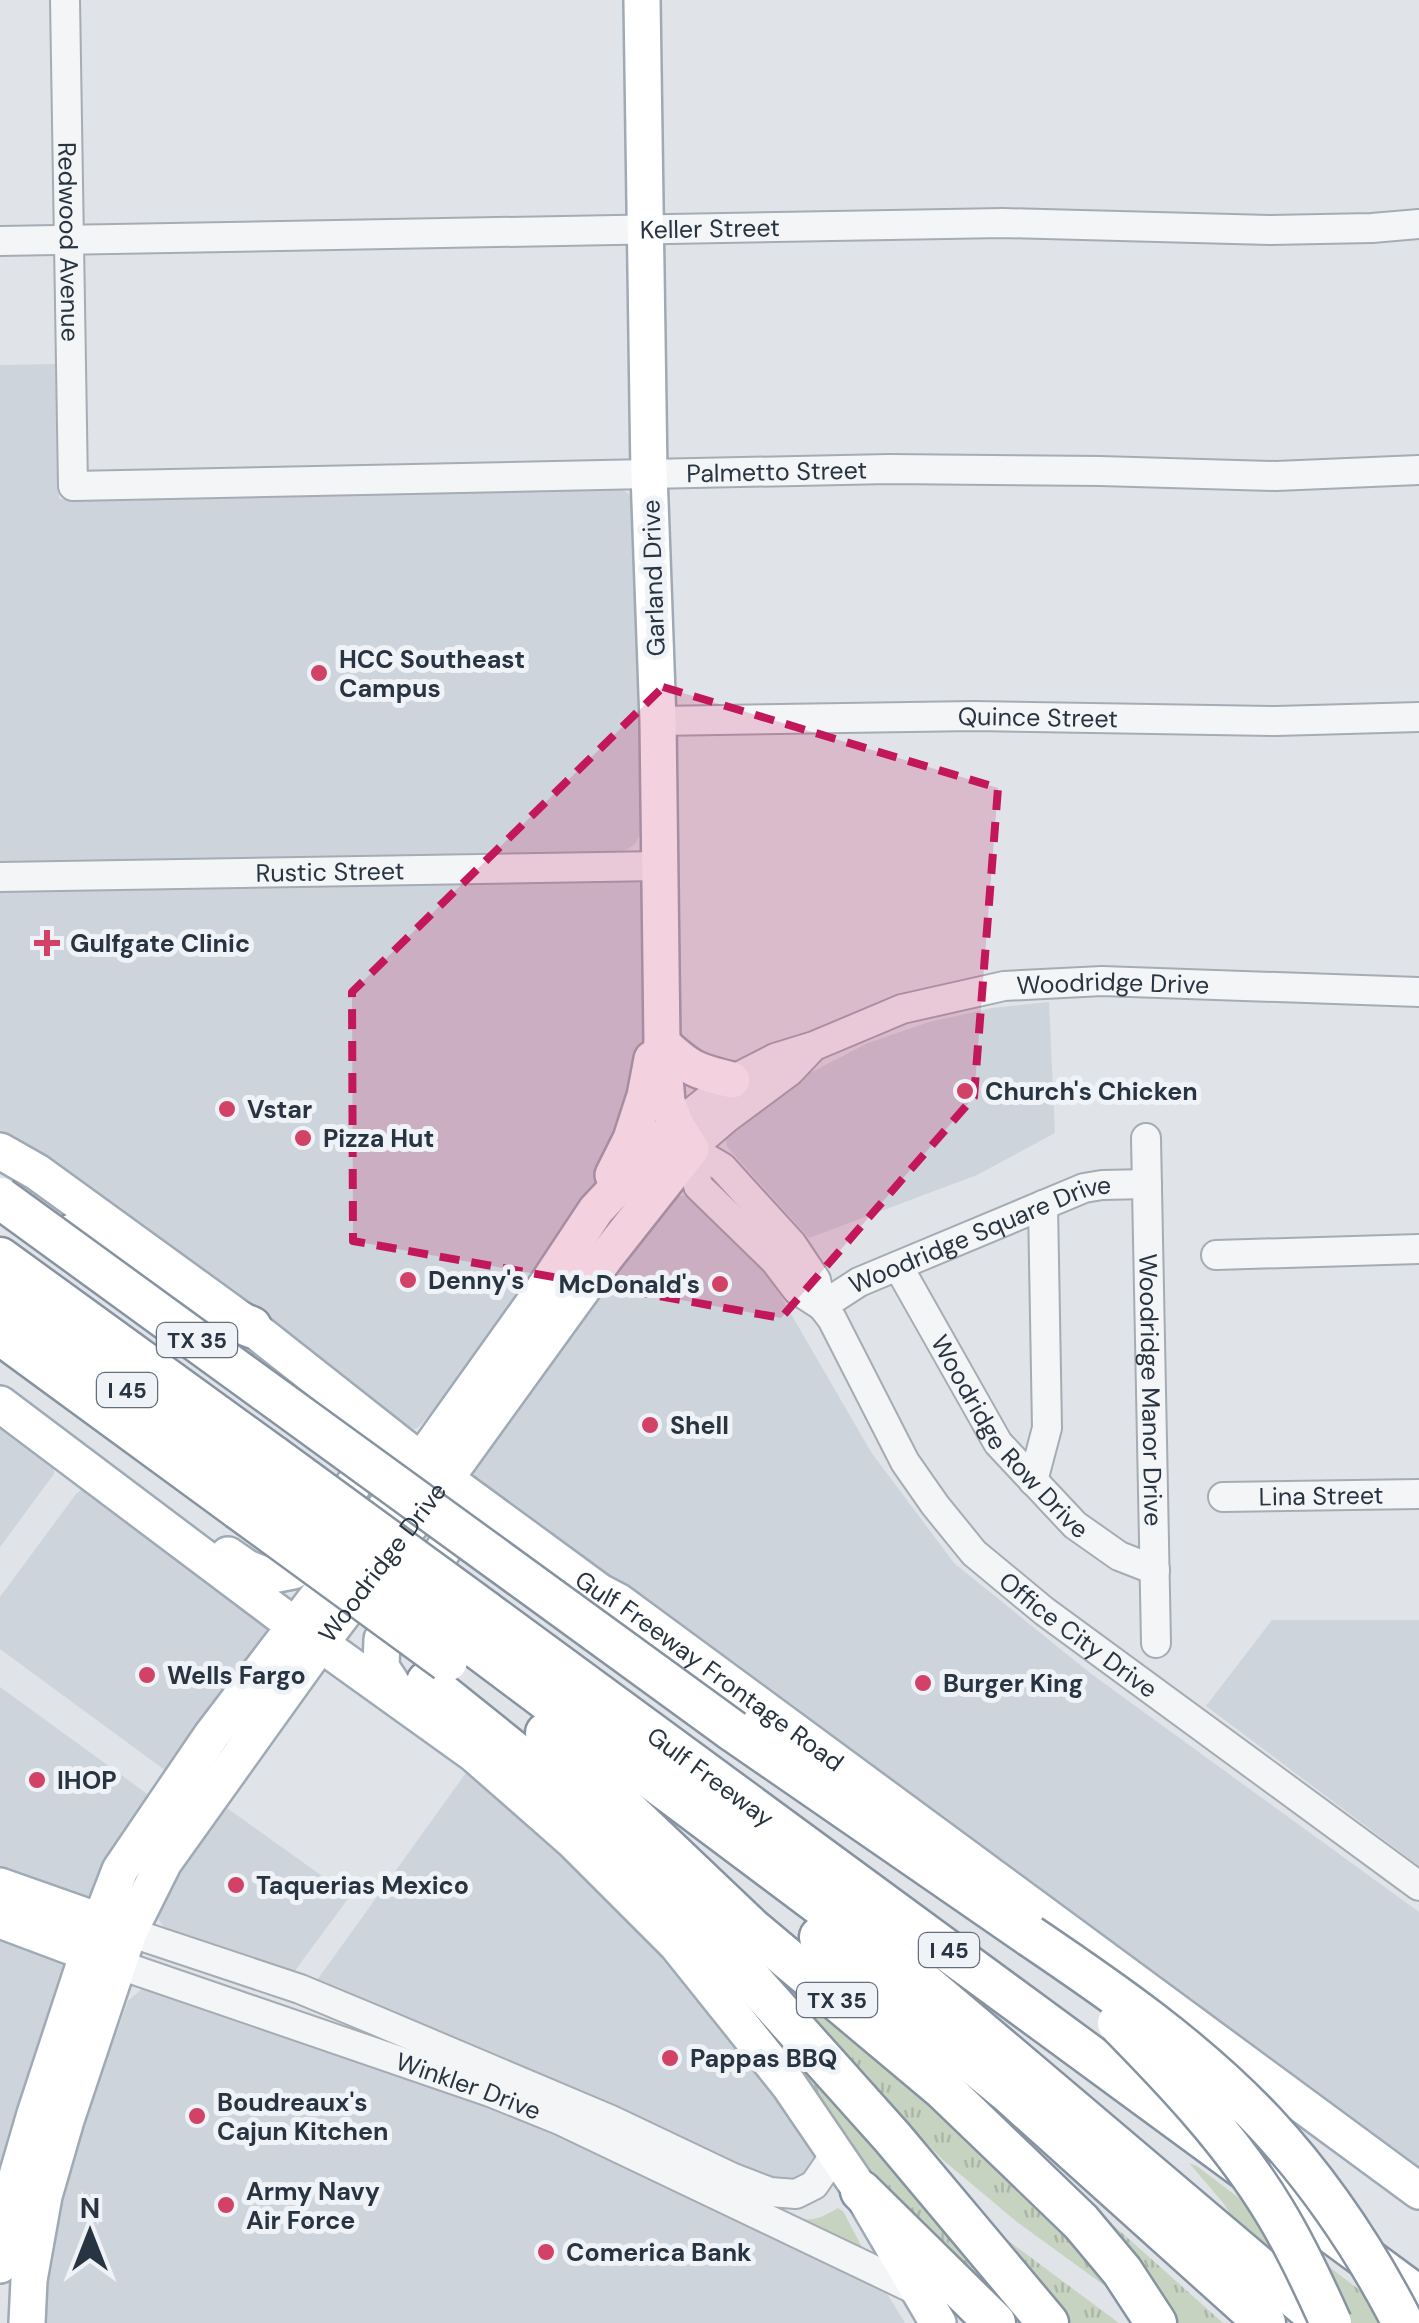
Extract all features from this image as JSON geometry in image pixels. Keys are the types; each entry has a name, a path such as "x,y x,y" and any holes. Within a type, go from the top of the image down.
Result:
{"highway":[{"path":"0,1195 198,1304 251,1327"},
{"name":"TX 35","path":"0,1195 733,1731 1030,1936 1170,2077 1225,2142 1275,2212 1314,2284 1328,2323"},
{"name":"Gulf Freeway","path":"0,1258 255,1483 447,1661 920,1980 1328,2323"},
{"name":"Gulf Freeway","path":"0,1296 255,1483 335,1580 730,1866 851,1962 1008,2092 1266,2323"},
{"name":"Gulf Freeway","path":"0,1334 255,1483"},
{"name":"TX 35","path":"447,1661 529,1764 728,1955 892,2137 1048,2323"},
{"name":"Gulf Freeway","path":"447,1661 1413,2302"},
{"name":"TX 35","path":"546,1733 751,1928 944,2090 1081,2222 1122,2271 1156,2323"},
{"path":"1030,1936 1093,1978 1212,2072 1264,2122 1356,2242 1413,2302"},
{"path":"861,2191 995,2323"}],"main road":[{"name":"Garland Drive","path":"642,0 662,1034 668,1102 684,1137"},
{"path":"662,1034 686,1066 732,1080"},
{"path":"596,1210 631,1139 662,1034"},
{"name":"Woodridge Drive","path":"434,1469 596,1210 684,1137"},
{"name":"Woodridge Drive","path":"27,2323 29,2280 44,2196 109,1943 120,1870 211,1736 306,1635 434,1469 606,1258 684,1137"},
{"name":"Gulf Freeway Frontage Road","path":"0,1151 37,1172 251,1327 600,1592 1419,2191"},
{"path":"92,1473 110,1476 247,1568 267,1576 293,1570 361,1474 364,1463 359,1433 350,1418 322,1394 316,1380"},
{"path":"0,1404 306,1635 447,1661"},
{"path":"447,1661 388,1682 381,1668 382,1639 448,1543 464,1537 484,1539 518,1551 571,1585 600,1592"},
{"path":"447,1661 474,1754 558,1827 678,1944 789,2085 836,2153 938,2323"},
{"name":"Winkler Drive","path":"0,1886 109,1943"},
{"name":"Winkler Drive","path":"0,1920 109,1943"},
{"name":"Woodridge Drive","path":"4,2271 12,2193 22,2160 109,1943"}],"street":[{"name":"Redwood Avenue","path":"66,0 74,486"},
{"name":"Keller Street","path":"0,241 1003,222 1270,230 1419,224"},
{"name":"Palmetto Street","path":"74,486 889,469 1276,476 1419,470"},
{"name":"Quince Street","path":"658,721 974,716 1237,722 1419,717"},
{"name":"Rustic Street","path":"0,877 660,866"},
{"name":"Woodridge Drive","path":"684,1137 732,1080 775,1058 902,1009 1004,986 1102,981 1419,992"},
{"name":"Woodridge Drive","path":"684,1137 727,1118 789,1072 814,1046"},
{"name":"Office City Drive","path":"684,1137 698,1186 775,1261 797,1290 822,1306 832,1319 906,1462 974,1553 1044,1610 1419,1886"},
{"name":"Woodridge Manor Drive","path":"1146,1138 1156,1643"},
{"name":"Woodridge Square Drive","path":"822,1306 859,1282 1084,1188 1147,1184"},
{"path":"1032,1480 1047,1428 1044,1205"},
{"path":"1216,1255 1419,1248"},
{"name":"Woodridge Row Drive","path":"898,1266 998,1443 1075,1526 1119,1556 1155,1570"},
{"name":"Lina Street","path":"1223,1496 1419,1494"},
{"name":"Winkler Drive","path":"109,1943 300,1990 611,2120 770,2192 796,2194 814,2185 836,2153"},
{"name":"Winkler Drive","path":"109,1943 562,2121 920,2292"}],"highlighted area":[{"path":"663,687 998,788 974,1097 781,1318 353,1241 352,992"}],"shaded area":[{"name":"HCC Southeast Campus","path":"57,364 59,499 131,501 230,490 620,488 628,493 633,502 640,788 636,843 620,852 0,862 0,365"},
{"path":"629,877 642,887 644,1061 610,1168 463,1376 418,1428 407,1430 0,1135 0,888"},
{"path":"1049,1002 1055,1133 977,1175 809,1238 727,1147 730,1130 802,1077 868,1043 929,1022 992,1008"},
{"path":"689,1195 765,1269 871,1452 954,1563 1090,1673 1419,1912 1419,2168 1415,2169 476,1481 475,1462 672,1197"},
{"path":"0,1425 54,1467 54,1474 0,1547"},
{"path":"81,1490 262,1619 266,1628 266,1639 166,1771 0,1649 0,1597"},
{"path":"1272,1620 1419,1620 1419,1866 1206,1706"},
{"path":"0,1687 149,1799 100,1887 91,1895 80,1898 0,1874"},
{"path":"468,1770 532,1821 667,1954 772,2092 826,2174 811,2198 423,2024 315,1983"},
{"path":"220,1803 350,1896 291,1976 173,1934 157,1917 155,1909"},
{"path":"0,1931 62,1956 68,1966 0,2200"},
{"path":"153,1987 517,2110 883,2287 905,2323 45,2323 46,2248 54,2206 128,2001 142,1989"}],"green space":[{"path":"743,1940 1027,2148 1223,2323 1156,2323 1017,2222 943,2160 842,2059"},
{"path":"782,2055 801,2063 1022,2323 1011,2323 881,2189"},
{"path":"1189,2163 1403,2323 1341,2323 1243,2236 1224,2204"},
{"path":"838,2208 843,2211 864,2251 802,2221"},
{"path":"1006,2239 1119,2323 1071,2323 1004,2244"}],"place":[{"name":"HCC Southeast Campus","path":"319,673"},
{"name":"Gulfgate Clinic","path":"47,943"},
{"name":"Church's Chicken","path":"965,1091"},
{"name":"Vstar","path":"227,1109"},
{"name":"Pizza Hut","path":"303,1138"},
{"name":"Denny's","path":"408,1280"},
{"name":"McDonald's","path":"720,1284"},
{"name":"Shell","path":"650,1425"},
{"name":"Wells Fargo","path":"147,1675"},
{"name":"Burger King","path":"923,1683"},
{"name":"IHOP","path":"37,1780"},
{"name":"Taquerias Mexico","path":"236,1885"},
{"name":"Pappas BBQ","path":"670,2058"},
{"name":"Boudreaux's Cajun Kitchen","path":"197,2116"},
{"name":"Army Navy Air Force","path":"226,2205"},
{"name":"Comerica Bank","path":"546,2252"}]}
